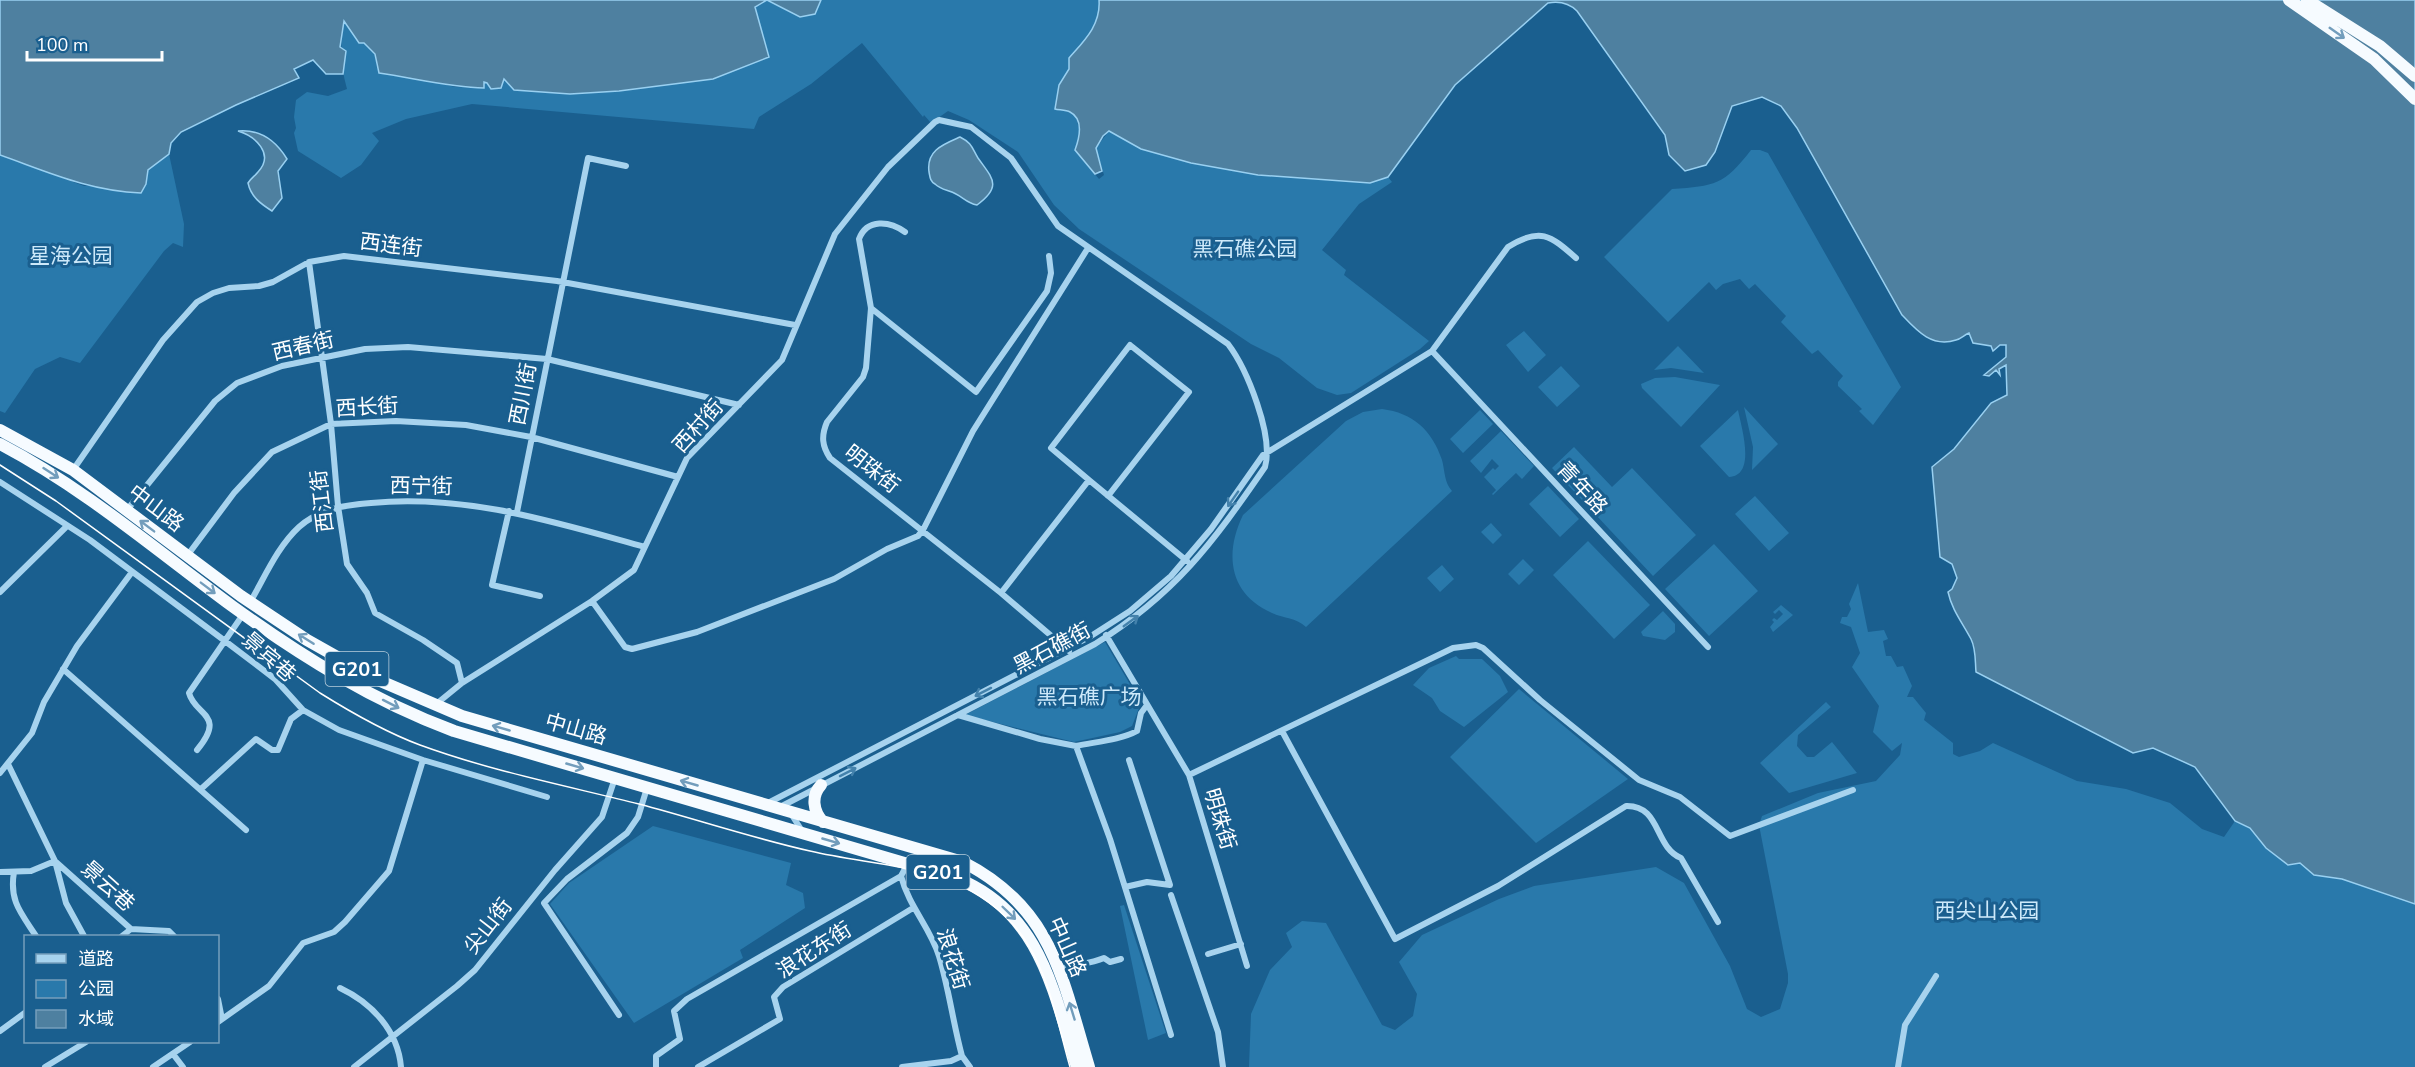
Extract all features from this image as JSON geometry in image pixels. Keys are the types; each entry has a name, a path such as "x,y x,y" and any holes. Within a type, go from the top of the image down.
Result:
{"highway":[{"path":"2289,0 2374,59 2415,99"},
{"path":"2307,0 2380,46 2415,76"},
{"name":"中山路","path":"0,430 72,470 127,510 187,556 300,653 339,677 422,719 454,731 972,884 1003,906 1016,919 1042,959 1077,1067"},
{"name":"中山路","path":"0,444 64,481 247,608 378,680 434,706 771,807 790,807 823,822 963,862 980,871 1026,909 1047,939 1059,969 1089,1067"},
{"path":"822,786 817,790 814,802 823,822"},
{"path":"694,801 714,798 754,810 771,807"}],"street":[{"name":"西村街","path":"434,706 462,683 592,601 630,574 687,458 782,360 835,234 888,167 939,120 971,127 1011,158 1058,226 1088,248"},
{"name":"西川街","path":"516,512 588,158 626,166"},
{"name":"明珠街","path":"905,232 896,225 885,223 868,227 861,232 859,239 871,308 866,368 863,377 827,422 823,430 824,449 830,458 923,530 1074,655"},
{"path":"592,601 625,647 632,650 697,632 834,579 887,549 918,536 973,431 1088,248 1228,344 1248,380 1261,421 1267,452 1432,351 1508,247 1524,237 1539,235 1555,240 1576,258"},
{"name":"西连街","path":"72,470 163,340 197,302 213,292 273,282 309,262 344,256 562,282 795,325"},
{"path":"871,308 976,392 1047,291 1051,273 1048,256"},
{"name":"西江街","path":"309,262 347,564 367,593 375,613 423,640 457,663 462,683"},
{"path":"1108,496 1189,392 1130,345 1051,447 1108,496 1193,565"},
{"name":"西春街","path":"127,510 215,401 237,382 282,366 365,349 408,346 547,359 739,405"},
{"name":"青年路","path":"1432,351 1708,647"},
{"name":"西长街","path":"187,556 234,493 272,452 331,424 396,421 466,425 531,437 678,477"},
{"name":"黑石礁街","path":"771,807 802,786 1102,630 1144,600 1186,560 1211,530 1258,460 1267,452"},
{"name":"黑石礁街","path":"790,807 822,786 1107,637 1150,606 1193,565 1218,535 1265,467 1267,452"},
{"path":"1001,593 1089,480"},
{"name":"景宾巷","path":"0,482 90,540 225,641 275,679 303,710 339,730 423,760 547,797"},
{"name":"西宁街","path":"197,750 207,738 209,720 190,698 189,693 247,608 285,543 299,527 338,506 400,500 456,503 516,512 645,547"},
{"path":"509,511 492,585 540,596"},
{"path":"0,592 66,526"},
{"path":"0,773 32,733 44,702 77,646 132,572"},
{"name":"明珠街","path":"1102,630 1190,775 1247,966"},
{"path":"1190,775 1453,648 1476,645 1483,648 1540,700 1639,780 1680,797 1730,836 1853,789"},
{"path":"63,669 246,830"},
{"path":"958,715 1040,739 1076,746 1125,737 1137,731 1141,713 1148,705"},
{"path":"201,789 256,739 272,750 278,750 291,719 303,710"},
{"path":"1282,731 1395,939 1498,886 1626,806 1636,806 1649,815 1671,854 1681,858 1718,922"},
{"path":"1076,746 1125,886 1172,1035"},
{"path":"220,1020 269,986 303,943 334,932 389,871 423,760"},
{"path":"1125,886 1147,882 1170,885 1129,760"},
{"path":"8,764 55,861 66,903 83,935"},
{"name":"尖山街","path":"354,1067 458,986 475,970 602,816 615,778"},
{"name":"黑石礁街","path":"790,807 802,786"},
{"path":"619,1015 544,903 567,879 627,833 638,817 648,787"},
{"path":"790,807 798,827 806,834"},
{"path":"0,872 31,871 55,861"},
{"name":"景云巷","path":"55,861 131,929 169,931 173,935"},
{"path":"656,1067 656,1056 680,1039 674,1011 687,999 901,876 908,864"},
{"path":"14,872 12,884 14,900 35,935"},
{"name":"浪花街","path":"901,876 913,908 926,926 939,955 962,1056 970,1067"},
{"path":"1171,895 1218,1032 1223,1067"},
{"name":"浪花东街","path":"698,1067 780,1019 774,997 783,987 913,908"},
{"path":"123,935 131,929"},
{"path":"1208,954 1240,944"},
{"path":"1059,969 1104,958 1110,962 1121,959"},
{"path":"1898,1067 1905,1025 1936,976"},
{"path":"340,988 356,995 378,1014 392,1036 402,1067"},
{"path":"0,1031 24,1013"},
{"path":"45,1067 83,1043"},
{"path":"153,1067 187,1043"},
{"path":"173,1054 183,1067"},
{"path":"902,1067 951,1061 962,1056"}],"green space":[{"name":"黑石礁公园","path":"767,0 800,17 814,14 821,0 1099,0 1094,25 1086,39 1069,58 1069,69 1059,85 1055,108 1070,112 1076,117 1080,132 1081,158 1099,179 1104,175 1096,148 1109,131 1141,149 1370,183 1388,177 1392,182 1359,204 1322,250 1346,270 1344,275 1429,341 1351,393 1337,395 1317,388 1279,358 1251,344 1079,229 1054,205 1018,152 969,120 948,111 931,123 924,115 923,117 862,43 811,84 759,117 754,129 472,104 406,119 372,133 379,141 361,165 341,178 298,151 294,133 296,100 307,92 328,96 347,89 341,54 344,20 359,43 364,43 375,54 377,68 455,87 484,88 484,82 487,82 491,89 504,78 570,94 619,91 713,79 769,56 755,7"},
{"path":"1751,150 1768,153 1901,387 1873,425 1859,411 1862,409 1838,386 1843,376 1818,350 1812,354 1781,322 1786,316 1755,284 1749,289 1740,279 1723,284 1716,290 1709,282 1668,322 1604,257 1672,189 1699,187 1718,182 1742,162"},
{"name":"星海公园","path":"169,154 184,224 183,247 173,243 164,251 80,363 60,357 35,369 5,413 0,411 0,155 84,186 146,184 148,170"},
{"path":"1524,331 1546,355 1528,372 1506,345"},
{"path":"1678,346 1704,373 1671,368 1654,370"},
{"path":"1561,366 1580,386 1557,407 1538,387"},
{"path":"1675,377 1720,385 1681,427 1642,388 1641,384 1655,378"},
{"path":"1744,407 1778,444 1752,470 1753,447"},
{"path":"1382,409 1403,414 1427,432 1438,449 1446,480 1452,491 1306,627 1298,621 1272,613 1258,605 1239,584 1234,572 1233,544 1243,515 1346,421 1363,412"},
{"path":"1480,410 1493,424 1463,453 1450,439"},
{"path":"1738,410 1744,438 1745,460 1738,474 1729,477 1700,446"},
{"path":"1501,431 1534,466 1522,479 1516,473 1493,495 1496,490 1484,477 1493,468 1495,470 1499,466 1492,459 1481,473 1470,461"},
{"path":"1574,447 1612,487 1632,468 1696,535 1653,576 1552,468"},
{"path":"1548,486 1579,519 1560,537 1529,504"},
{"path":"1755,496 1789,533 1769,551 1735,514"},
{"path":"1491,523 1502,535 1493,544 1481,532"},
{"path":"1588,541 1650,605 1614,639 1553,575"},
{"path":"1714,544 1758,591 1709,636 1665,589"},
{"path":"1523,559 1534,570 1519,585 1508,574"},
{"path":"1442,565 1454,579 1440,592 1427,578"},
{"name":"西尖山公园","path":"1858,583 1868,632 1884,630 1888,639 1883,641 1886,656 1891,656 1897,667 1903,666 1912,686 1907,697 1913,697 1926,713 1924,720 1953,743 1953,754 1959,757 1980,751 1993,743 2077,781 2126,789 2170,803 2202,829 2224,837 2235,821 2250,828 2266,848 2300,863 2314,875 2342,879 2415,904 2415,1067 1249,1067 1251,1014 1270,970 1292,947 1286,933 1302,921 1326,923 1382,1025 1395,1030 1413,1016 1417,994 1399,962 1422,935 1499,899 1534,886 1656,867 1684,883 1730,966 1747,1009 1761,1017 1780,1009 1788,983 1788,974 1759,825 1762,816 1818,793 1876,781 1900,755 1902,743 1892,751 1873,732 1879,706 1852,667 1860,653 1851,627 1840,623 1842,617 1847,617 1851,609 1849,604"},
{"path":"1781,605 1793,615 1773,632 1770,627 1774,622 1772,620 1774,618 1777,620 1783,614 1779,610 1775,614 1773,612"},
{"path":"1663,611 1675,624 1675,632 1665,640 1643,636 1641,632"},
{"name":"黑石礁广场","path":"1105,642 1141,703 1132,726 1120,732 1074,742 965,715"},
{"path":"1456,656 1459,659 1482,659 1500,676 1508,692 1464,727 1440,711 1432,698 1413,685 1429,668"},
{"path":"1519,689 1628,779 1536,843 1450,757"},
{"path":"1826,702 1831,707 1798,735 1797,746 1807,757 1814,757 1832,742 1857,773 1789,793 1760,763"},
{"path":"653,826 791,863 786,885 803,893 805,908 740,950 743,958 634,1023 550,904 569,883"},
{"path":"1124,905 1166,1033 1148,1040 1120,906"}],"water":[{"path":"0,0 767,0 755,7 769,57 713,79 619,91 570,94 514,90 504,79 501,88 491,89 484,82 484,88 471,87 379,73 375,54 364,43 359,43 344,21 340,47 346,51 343,74 326,74 313,60 294,69 299,78 181,132 171,143 169,154 148,170 146,184 141,193 86,185 0,155"},
{"path":"767,0 821,0 815,14 800,17"},
{"path":"1099,0 2415,0 2415,904 2342,879 2314,875 2300,863 2288,865 2266,848 2250,828 2235,821 2195,767 2153,748 2133,753 1976,672 1973,643 1948,592 1957,578 1952,564 1940,557 1932,467 1954,449 1991,403 2007,395 2006,365 1999,369 2000,375 1996,370 1989,376 1984,375 2006,357 2006,345 2000,345 1993,351 1991,346 1973,343 1969,333 1947,342 1932,340 1919,332 1902,315 1797,128 1781,106 1762,97 1732,106 1715,152 1706,165 1685,171 1669,155 1665,135 1577,11 1567,4 1552,2 1548,3 1455,85 1388,177 1370,183 1258,175 1191,163 1141,149 1109,131 1096,148 1102,171 1095,174 1075,150 1079,135 1077,119 1070,112 1055,109 1059,85 1069,69 1069,58 1086,39 1094,25"},
{"path":"238,131 253,132 267,138 287,159 278,171 282,198 272,211 254,196 248,183 263,165 264,152 256,141"},
{"path":"960,137 971,146 991,177 990,192 977,205 940,188 932,182 930,177 929,164 933,153 942,145"}],"tram line":[{"path":"0,465 56,501 320,693 369,722 407,740 502,770 639,804 788,846 916,871 966,888 989,903 1011,922 1033,954 1049,990 1070,1067"}]}
